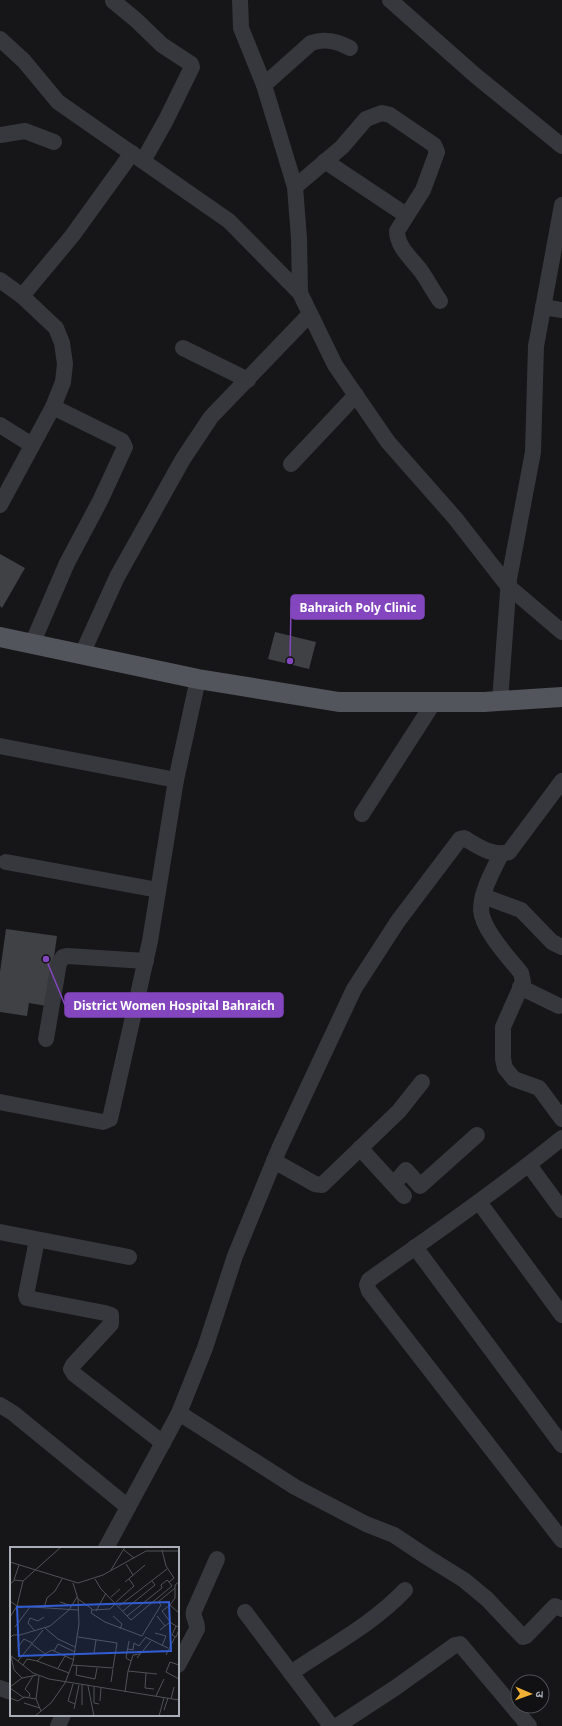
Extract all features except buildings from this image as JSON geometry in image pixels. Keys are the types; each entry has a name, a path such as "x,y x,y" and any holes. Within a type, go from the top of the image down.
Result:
{"main road":[{"path":"0,637 198,679 340,702 500,701 562,697"}],"street":[{"path":"240,0 241,28 264,85 295,187 299,238 300,293"},
{"path":"390,0 476,76 562,146"},
{"path":"22,296 138,157 166,120 192,67 191,64 162,45 136,19 113,1"},
{"path":"0,38 24,62 58,102 229,220 300,293 335,364 388,442 455,518 508,586 560,627"},
{"path":"264,85 311,43 316,41 333,40 350,48"},
{"path":"295,187 351,137 366,119 382,113 390,115 434,145 437,149 423,190 397,231 397,237 400,245 421,271 440,301"},
{"path":"0,135 25,131 54,142"},
{"path":"325,161 406,215"},
{"path":"500,701 508,586 533,452 536,346 562,205"},
{"path":"0,280 22,296 56,328 62,343 65,364 63,382 53,407 0,505"},
{"path":"543,307 562,310"},
{"path":"82,654 118,577 183,459 211,417 310,314"},
{"path":"183,348 248,380"},
{"path":"291,464 356,395"},
{"path":"32,644 67,563 100,501 125,447 122,441 53,407"},
{"path":"0,425 32,445"},
{"path":"0,1102 103,1122 110,1119 146,961 176,780 198,679"},
{"path":"362,814 434,702"},
{"path":"0,746 176,780"},
{"path":"107,1547 179,1413 205,1348 235,1256 274,1161 354,988 398,921 460,839 464,838 494,854 509,852 562,781"},
{"path":"501,854 488,882 483,896 481,910 482,918 487,928 521,973 523,982 503,1027 503,1059 505,1068 514,1079 538,1088 562,1119"},
{"path":"6,862 158,890"},
{"path":"483,896 521,910 552,942 562,947"},
{"path":"46,1039 59,963 63,957 146,961"},
{"path":"520,987 559,1006"},
{"path":"274,1161 315,1184 322,1185 399,1111 422,1082"},
{"path":"360,1148 399,1190 406,1170 420,1186 477,1135"},
{"path":"562,1138 479,1202 369,1280 367,1285 369,1291 562,1540"},
{"path":"529,1164 562,1210"},
{"path":"479,1202 562,1315"},
{"path":"0,1232 129,1256"},
{"path":"37,1240 26,1295 27,1298 104,1313 111,1315 112,1318 111,1324 73,1365 71,1369 74,1374 163,1443"},
{"path":"415,1247 562,1445"},
{"path":"0,1405 13,1413 128,1507"},
{"path":"179,1413 295,1487 366,1524 394,1535 464,1580 487,1599 523,1637 526,1636 560,1605"},
{"path":"179,1663 197,1629 198,1625 193,1615 194,1611 217,1559"},
{"path":"291,1673 389,1607 405,1590"},
{"path":"245,1612 331,1726"},
{"path":"337,1726 395,1688 455,1645 460,1644 529,1726"},
{"path":"0,1688 10,1692"},
{"path":"58,1726 63,1716"}],"place":[{"name":"Bahraich Poly Clinic","path":"290,661"},
{"name":"District Women Hospital Bahraich","path":"46,959"}]}
